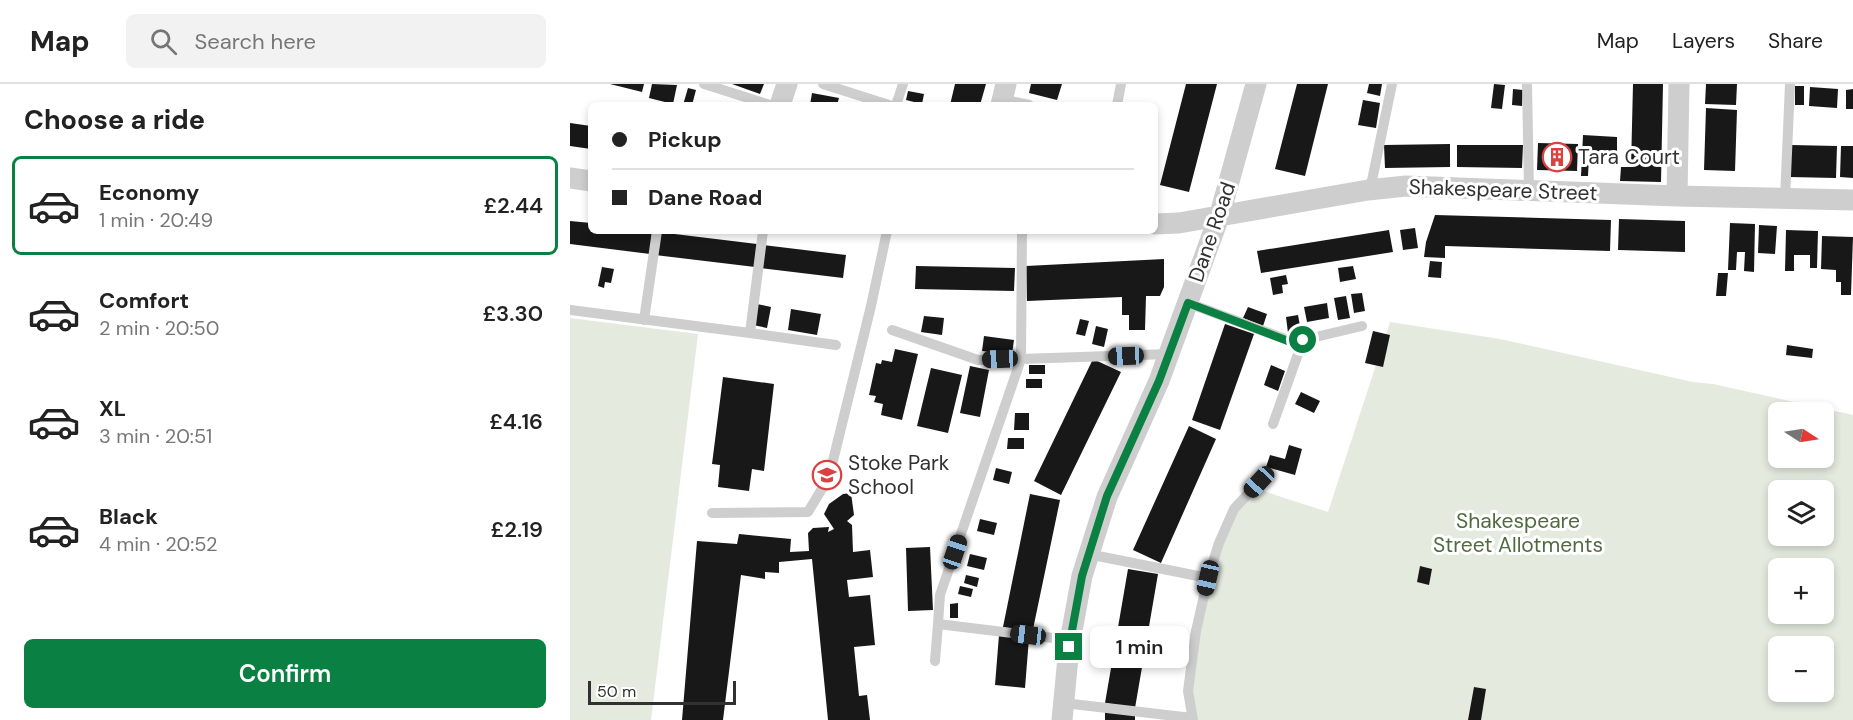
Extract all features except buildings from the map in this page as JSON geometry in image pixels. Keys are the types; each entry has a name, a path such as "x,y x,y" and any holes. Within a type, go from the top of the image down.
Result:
{"street":[{"path":"781,102 787,84"},
{"name":"Dane Road","path":"1063,712 1070,640 1088,554 1107,496 1159,381 1220,214 1256,84"},
{"path":"1677,196 1680,84"},
{"path":"570,178 588,181"},
{"name":"Shakespeare Street","path":"1158,224 1406,186 1853,200"}],"lane":[{"path":"704,84 761,102"},
{"path":"824,84 881,102"},
{"path":"897,102 903,84"},
{"path":"1118,102 1121,84"},
{"path":"1370,190 1392,84"},
{"path":"1527,84 1529,190"},
{"path":"1785,199 1790,84"},
{"path":"1003,96 1020,102"},
{"path":"644,320 657,234"},
{"path":"750,333 763,234"},
{"path":"712,513 808,512 829,477 886,234"},
{"path":"935,661 940,595 1021,359 1022,234"},
{"path":"1188,303 1296,344 1303,340 1362,326"},
{"path":"570,310 836,345"},
{"path":"892,330 978,360 1169,354"},
{"path":"1273,424 1303,340"},
{"path":"1063,712 1192,719 1188,691 1196,631 1208,578 1219,543 1234,509 1259,482"},
{"path":"1088,554 1208,578"},
{"path":"938,624 1070,640"}],"green space":[{"path":"570,318 698,334 651,720 570,720"},
{"name":"Shakespeare Street Allotments","path":"1390,322 1500,339 1794,402 1768,402 1768,468 1834,468 1834,411 1853,415 1853,720 1190,720 1190,635 1214,542 1248,486 1328,512"}],"place":[{"name":"Tara Court","path":"1557,157"},
{"name":"Stoke Park School","path":"827,475"}],"route":[{"path":"1069,647 1082,576 1107,496 1159,381 1188,303 1296,344 1303,340"}]}
